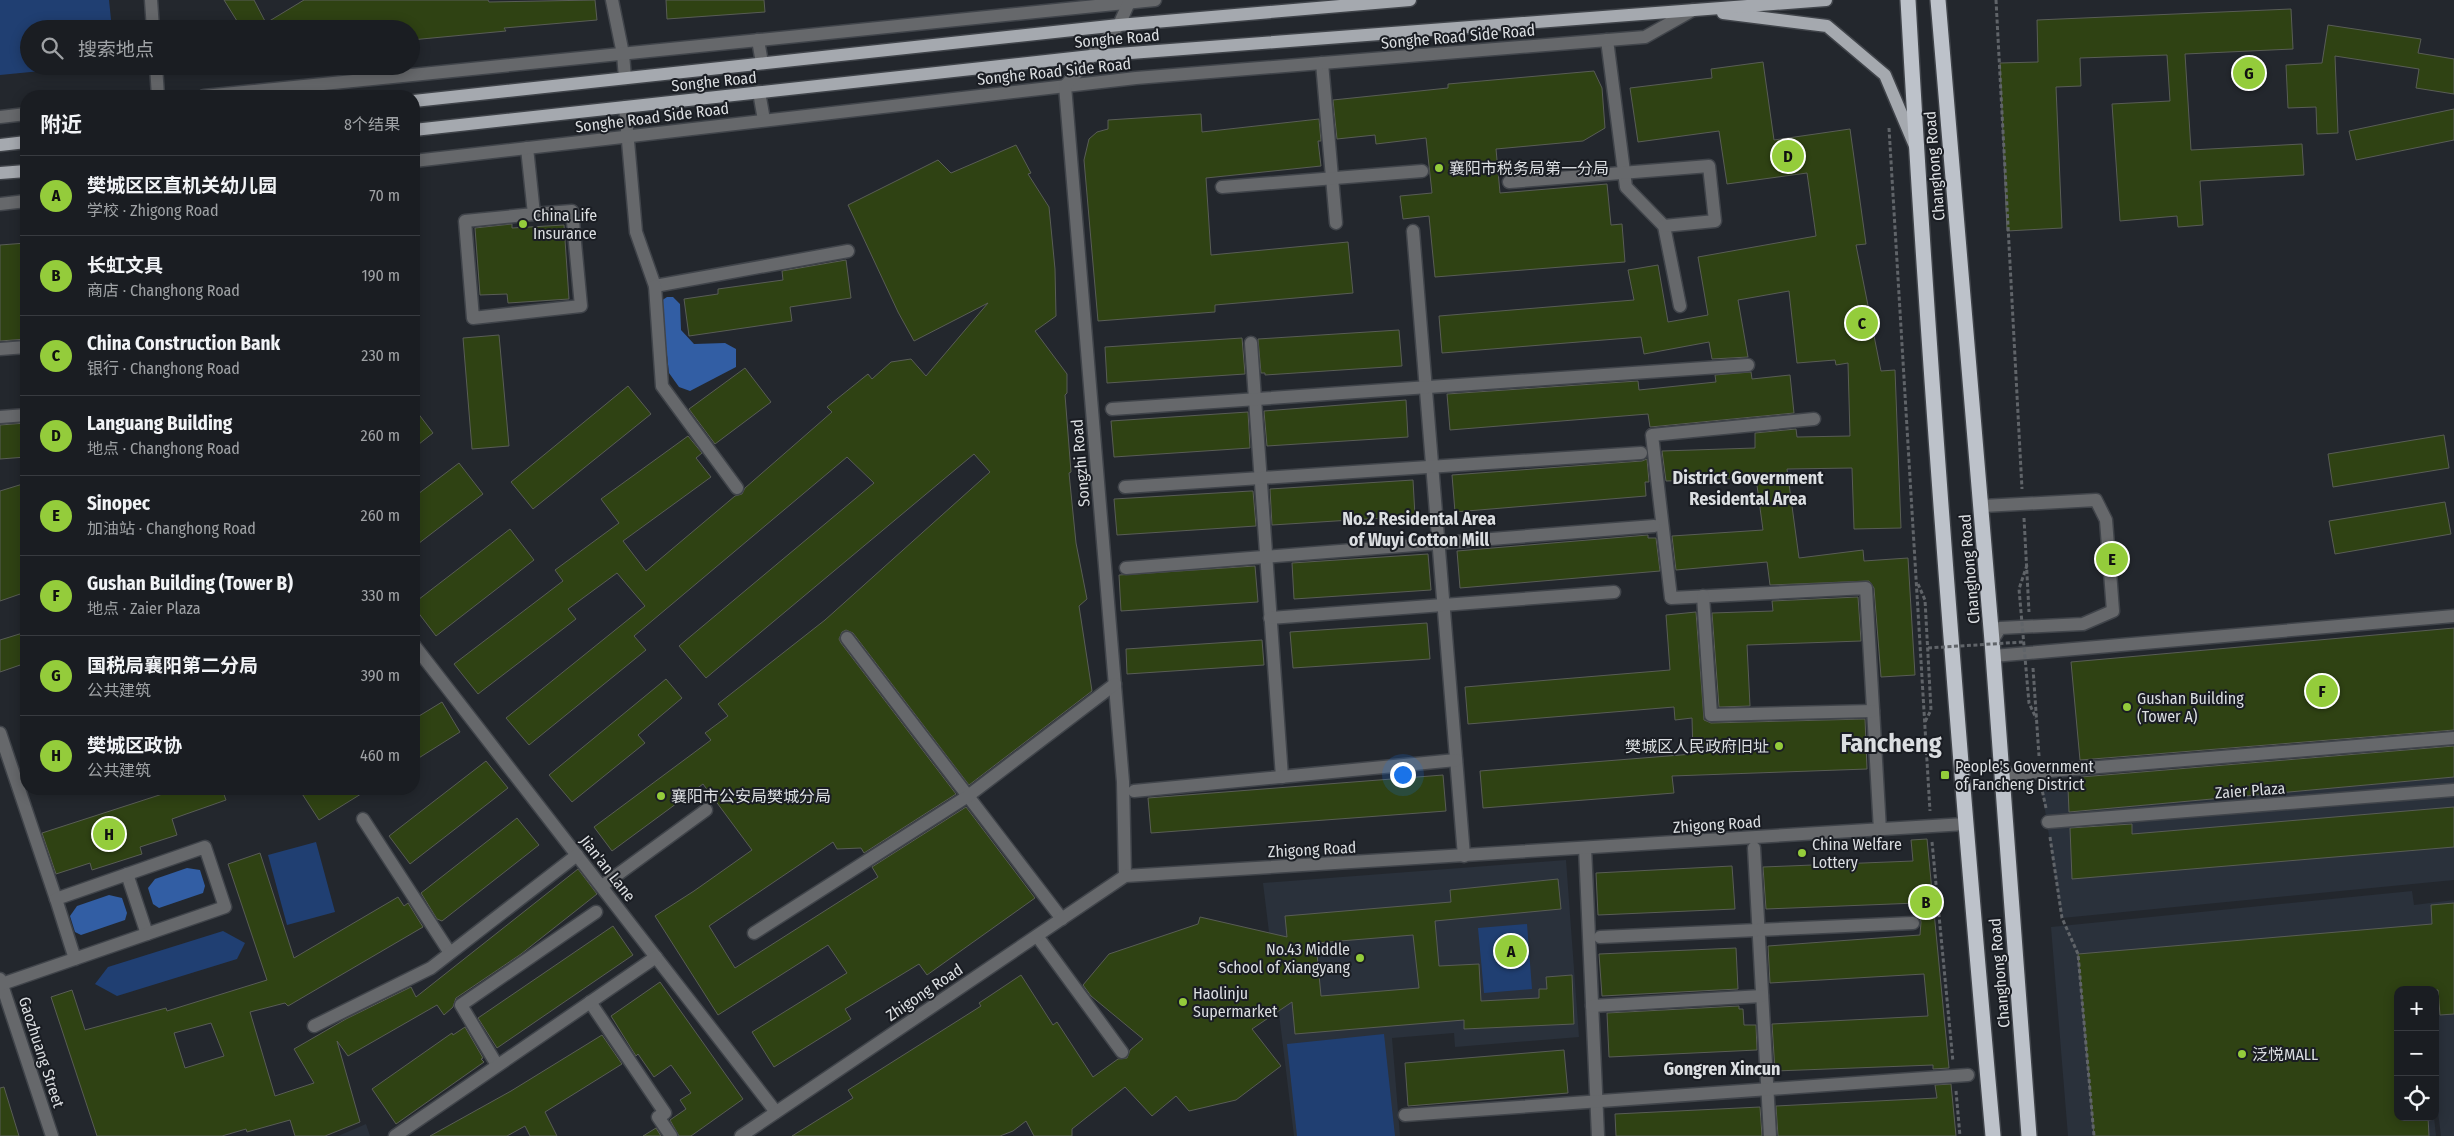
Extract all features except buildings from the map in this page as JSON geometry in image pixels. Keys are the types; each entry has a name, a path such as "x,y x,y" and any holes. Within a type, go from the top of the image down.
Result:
{"highway":[{"name":"Changhong Road","path":"1908,0 1916,149 1965,824 1993,1136"},
{"name":"Changhong Road","path":"1938,0 1993,649 2029,1136"}],"main road":[{"name":"Songhe Road","path":"420,100 1119,25 1345,3 1410,0"},
{"name":"Songhe Road","path":"420,129 1092,56 1826,0"},
{"path":"1693,10 1827,26 1885,75 1916,149"},
{"path":"0,145 20,143"},
{"path":"0,174 20,172"}],"street":[{"path":"151,0 152,20"},
{"path":"612,0 623,54 625,78"},
{"path":"301,90 623,54 1130,1 1155,0"},
{"path":"1065,86 1119,25 1130,1"},
{"name":"Songhe Road Side Road","path":"420,160 1065,86 1645,37 1693,10"},
{"path":"758,40 762,63"},
{"path":"1607,40 1626,187 1664,226 1680,306"},
{"path":"1322,63 1336,223"},
{"path":"157,75 158,90"},
{"name":"Songzhi Road","path":"1065,86 1124,782 1125,876"},
{"path":"759,92 764,120"},
{"path":"625,107 636,232 654,286 662,386 737,488"},
{"path":"0,117 20,115"},
{"path":"527,148 534,214"},
{"path":"1509,182 1709,166 1715,221 1664,226"},
{"path":"1222,187 1422,171"},
{"path":"0,204 20,202"},
{"path":"572,211 581,306 473,318 465,221 534,214 572,211"},
{"path":"1413,231 1464,856"},
{"path":"654,286 848,251"},
{"path":"1251,343 1282,777"},
{"path":"0,349 20,347"},
{"path":"1112,409 1748,365"},
{"path":"0,417 20,415"},
{"path":"1814,419 1652,436 1671,598 1866,588 1880,830"},
{"path":"1125,487 1641,453"},
{"path":"1980,491 1983,506 2096,500 2106,520 2113,612 2083,624 2000,628 1993,649 2032,652 2454,616"},
{"path":"1126,568 1654,526"},
{"path":"1270,618 1614,592"},
{"path":"1703,596 1711,715 1873,711"},
{"path":"847,638 1062,919"},
{"name":"Jian'an Lane","path":"420,653 776,1112"},
{"path":"754,934 968,796 1115,684"},
{"path":"0,733 20,792"},
{"path":"2001,775 2454,738"},
{"path":"1134,791 1456,760"},
{"name":"Zaier Plaza","path":"2048,822 2454,790"},
{"path":"21,795 75,958"},
{"path":"602,886 706,810"},
{"path":"363,818 450,952"},
{"name":"Zhigong Road","path":"740,1136 1125,876 1965,824"},
{"path":"0,982 225,908 204,847 56,899"},
{"path":"1585,848 1598,1136"},
{"path":"1754,848 1770,1136"},
{"path":"314,1026 431,968 577,856"},
{"path":"128,874 147,934"},
{"path":"497,1065 461,1005 596,912"},
{"path":"1600,937 1758,932 1912,923"},
{"path":"1037,936 1122,1052"},
{"path":"395,1136 656,957"},
{"name":"Gaozhuang Street","path":"0,982 52,1136"},
{"path":"1592,1006 1762,996"},
{"path":"590,1002 666,1113 658,1117 671,1136"},
{"path":"1406,1115 1968,1075"}],"path":[{"path":"1996,0 2030,628"},
{"path":"1888,120 1931,827 1960,1136"},
{"path":"2027,564 2019,589 2029,703 2036,718"},
{"path":"1916,581 1925,600 1928,648 1931,710 1924,723"},
{"path":"1928,648 2024,642"},
{"path":"2032,652 2040,773 2062,918 2078,954 2094,1136"}],"shaded area":[{"path":"0,0 109,0 111,20 20,20 20,73 0,75"},
{"path":"667,297 673,297 680,304 681,330 694,344 725,343 736,349 736,367 690,391 679,387 669,373 661,301"},
{"path":"2454,745 2454,880 2062,918 2041,785"},
{"path":"316,842 335,912 287,925 268,855"},
{"name":"No.43 Middle School of Xiangyang","path":"1566,860 1579,1037 1455,1047 1454,1033 1392,1038 1400,1136 1294,1136 1263,883"},
{"path":"187,868 200,870 205,886 203,893 159,908 153,904 148,888 155,879"},
{"name":"泛悦MALL","path":"2412,891 2414,905 2454,900 2454,1136 2441,1136 2439,1120 2439,986 2394,986 2394,1121 2434,1121 2436,1136 2068,1136 2051,927"},
{"path":"109,895 122,898 127,913 125,920 81,935 75,932 70,916 77,906"},
{"path":"1527,924 1532,989 1484,993 1478,928"},
{"path":"223,931 245,943 237,959 117,996 95,984 108,967"},
{"path":"1384,1034 1395,1136 1297,1136 1287,1044"},
{"path":"366,1124 370,1136 338,1136"}],"place":[{"name":"国税局襄阳第二分局","path":"2249,73"},
{"name":"Languang Building","path":"1788,156"},
{"name":"襄阳市税务局第一分局","path":"1439,168"},
{"name":"China Life Insurance","path":"523,224"},
{"name":"China Construction Bank","path":"1862,323"},
{"name":"Sinopec","path":"2112,559"},
{"name":"Gushan Building (Tower B)","path":"2322,691"},
{"name":"Gushan Building (Tower A)","path":"2127,707"},
{"name":"樊城区人民政府旧址","path":"1779,746"},
{"name":"People's Government of Fancheng District","path":"1945,775"},
{"name":"襄阳市公安局樊城分局","path":"661,796"},
{"name":"樊城区政协","path":"109,834"},
{"name":"China Welfare Lottery","path":"1802,853"},
{"name":"长虹文具","path":"1926,902"},
{"name":"樊城区区直机关幼儿园","path":"1511,951"},
{"name":"No.43 Middle School of Xiangyang","path":"1360,958"},
{"name":"Haolinju Supermarket","path":"1183,1002"},
{"name":"泛悦MALL","path":"2242,1054"}],"district":[{"name":"District Government Residental Area","path":"1748,488"},
{"name":"No.2 Residental Area of Wuyi Cotton Mill","path":"1419,529"},
{"name":"Fancheng","path":"1891,743"},
{"name":"Gongren Xincun","path":"1722,1069"}]}
